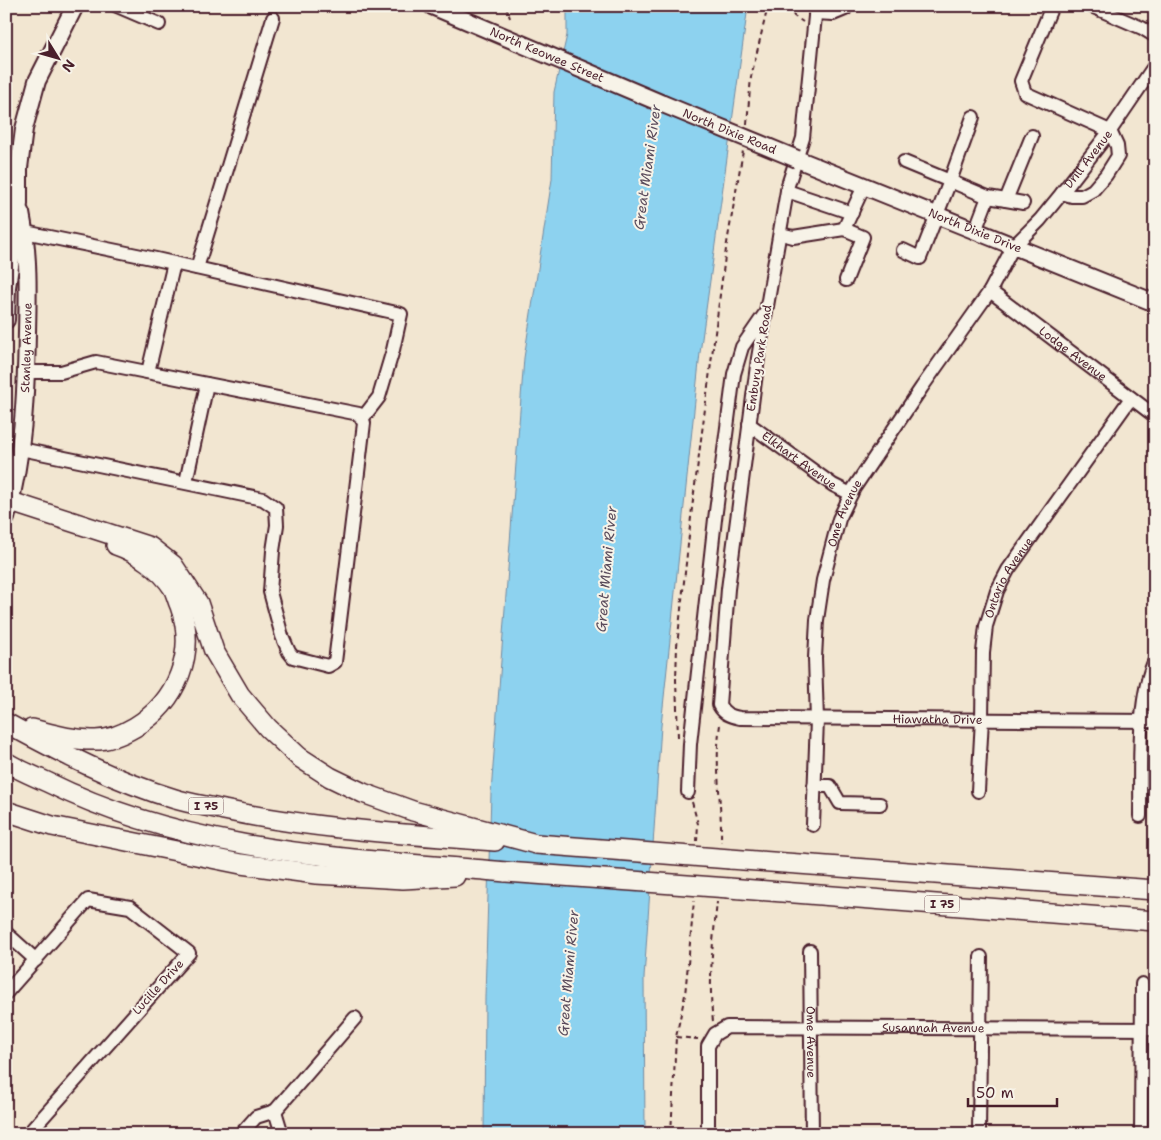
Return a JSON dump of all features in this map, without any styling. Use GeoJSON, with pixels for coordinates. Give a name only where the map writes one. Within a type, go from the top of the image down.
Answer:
{"type":"FeatureCollection","features":[{"type":"Feature","properties":{"kind":"highway"},"geometry":{"type":"LineString","coordinates":[[6,722],[64,738],[93,741],[122,734],[148,720],[164,704],[177,684],[186,654],[185,619],[173,588],[154,567],[123,548],[7,510]]}},
{"type":"Feature","properties":{"kind":"highway"},"geometry":{"type":"LineString","coordinates":[[7,510],[73,520],[150,546],[173,566],[198,603],[214,651],[240,695],[268,728],[299,756],[330,776],[363,793],[413,810],[536,844]]}},
{"type":"Feature","properties":{"kind":"highway","name":"I 75"},"geometry":{"type":"LineString","coordinates":[[6,722],[59,752],[116,778],[176,800],[252,816],[420,836],[1155,890]]}},
{"type":"Feature","properties":{"kind":"highway","name":"I 75"},"geometry":{"type":"LineString","coordinates":[[6,762],[67,792],[112,810],[207,838],[418,872],[506,872],[1155,921]]}},
{"type":"Feature","properties":{"kind":"highway"},"geometry":{"type":"LineString","coordinates":[[6,811],[52,826],[241,864],[316,874],[418,872]]}},
{"type":"Feature","properties":{"kind":"main road","name":"Stanley Avenue"},"geometry":{"type":"LineString","coordinates":[[6,320],[7,288],[19,204],[21,151],[31,99],[42,70],[75,6]]}},
{"type":"Feature","properties":{"kind":"main road","name":"North Keowee Street"},"geometry":{"type":"LineString","coordinates":[[432,6],[663,104]]}},
{"type":"Feature","properties":{"kind":"main road","name":"North Dixie Road"},"geometry":{"type":"LineString","coordinates":[[663,104],[797,159]]}},
{"type":"Feature","properties":{"kind":"main road","name":"North Dixie Drive"},"geometry":{"type":"LineString","coordinates":[[797,159],[1155,303]]}},
{"type":"Feature","properties":{"kind":"main road","name":"Stanley Avenue"},"geometry":{"type":"LineString","coordinates":[[7,510],[21,449],[27,372],[28,304],[25,232],[19,204]]}},
{"type":"Feature","properties":{"kind":"street"},"geometry":{"type":"LineString","coordinates":[[117,6],[159,24]]}},
{"type":"Feature","properties":{"kind":"street"},"geometry":{"type":"LineString","coordinates":[[815,15],[833,14],[845,9],[845,6]]}},
{"type":"Feature","properties":{"kind":"street"},"geometry":{"type":"LineString","coordinates":[[1052,6],[1021,81],[1025,93],[1110,131],[1117,146],[1118,156],[1106,175],[1093,190],[1082,196],[1062,193]]}},
{"type":"Feature","properties":{"kind":"street"},"geometry":{"type":"LineString","coordinates":[[1091,6],[1142,28],[1155,36]]}},
{"type":"Feature","properties":{"kind":"street","name":"Embury Park Road"},"geometry":{"type":"LineString","coordinates":[[722,711],[720,705],[728,589],[749,424],[758,358],[787,191],[803,138],[815,15]]}},
{"type":"Feature","properties":{"kind":"street"},"geometry":{"type":"LineString","coordinates":[[197,268],[273,18]]}},
{"type":"Feature","properties":{"kind":"street","name":"Drill Avenue"},"geometry":{"type":"LineString","coordinates":[[1013,247],[1040,220],[1062,193],[1110,131],[1155,65]]}},
{"type":"Feature","properties":{"kind":"street"},"geometry":{"type":"LineString","coordinates":[[903,250],[920,258],[950,181],[972,117]]}},
{"type":"Feature","properties":{"kind":"street"},"geometry":{"type":"LineString","coordinates":[[1006,200],[1032,136]]}},
{"type":"Feature","properties":{"kind":"street"},"geometry":{"type":"LineString","coordinates":[[904,162],[988,197],[1023,203]]}},
{"type":"Feature","properties":{"kind":"street"},"geometry":{"type":"LineString","coordinates":[[844,229],[864,186]]}},
{"type":"Feature","properties":{"kind":"street"},"geometry":{"type":"LineString","coordinates":[[787,191],[852,213]]}},
{"type":"Feature","properties":{"kind":"street"},"geometry":{"type":"LineString","coordinates":[[975,231],[988,197]]}},
{"type":"Feature","properties":{"kind":"street"},"geometry":{"type":"LineString","coordinates":[[781,234],[793,237],[844,229],[863,237],[846,280]]}},
{"type":"Feature","properties":{"kind":"street"},"geometry":{"type":"LineString","coordinates":[[25,232],[174,262],[401,314],[379,397],[362,419]]}},
{"type":"Feature","properties":{"kind":"street","name":"Ome Avenue"},"geometry":{"type":"LineString","coordinates":[[813,825],[817,720],[817,620],[830,551],[839,519],[851,494],[922,387],[990,292],[1013,247]]}},
{"type":"Feature","properties":{"kind":"street"},"geometry":{"type":"LineString","coordinates":[[148,372],[174,262]]}},
{"type":"Feature","properties":{"kind":"street","name":"Lodge Avenue"},"geometry":{"type":"LineString","coordinates":[[990,292],[1155,416]]}},
{"type":"Feature","properties":{"kind":"street"},"geometry":{"type":"LineString","coordinates":[[688,792],[690,744],[715,519],[734,374],[742,347],[766,311]]}},
{"type":"Feature","properties":{"kind":"street"},"geometry":{"type":"LineString","coordinates":[[21,449],[263,499],[276,508],[277,525],[270,592],[282,636],[289,652],[293,657],[328,666],[336,662],[364,423],[359,414],[96,362],[61,372],[27,372]]}},
{"type":"Feature","properties":{"kind":"street"},"geometry":{"type":"LineString","coordinates":[[186,482],[207,384]]}},
{"type":"Feature","properties":{"kind":"street","name":"Ontario Avenue"},"geometry":{"type":"LineString","coordinates":[[978,790],[983,652],[986,626],[996,591],[1008,570],[1131,398]]}},
{"type":"Feature","properties":{"kind":"street","name":"Elkhart Avenue"},"geometry":{"type":"LineString","coordinates":[[749,424],[833,485],[851,494]]}},
{"type":"Feature","properties":{"kind":"street"},"geometry":{"type":"LineString","coordinates":[[1140,816],[1148,720],[1146,686],[1155,660]]}},
{"type":"Feature","properties":{"kind":"street","name":"Hiawatha Drive"},"geometry":{"type":"LineString","coordinates":[[722,711],[740,718],[817,720],[1148,720]]}},
{"type":"Feature","properties":{"kind":"street"},"geometry":{"type":"LineString","coordinates":[[814,786],[830,786],[840,803],[880,804]]}},
{"type":"Feature","properties":{"kind":"street","name":"Lucille Drive"},"geometry":{"type":"LineString","coordinates":[[6,993],[88,900],[130,906],[189,952],[28,1134]]}},
{"type":"Feature","properties":{"kind":"street"},"geometry":{"type":"LineString","coordinates":[[6,933],[36,960]]}},
{"type":"Feature","properties":{"kind":"street","name":"Ome Avenue"},"geometry":{"type":"LineString","coordinates":[[810,951],[812,1134]]}},
{"type":"Feature","properties":{"kind":"street"},"geometry":{"type":"LineString","coordinates":[[979,1134],[981,957]]}},
{"type":"Feature","properties":{"kind":"street"},"geometry":{"type":"LineString","coordinates":[[1141,1134],[1149,1029],[1142,984]]}},
{"type":"Feature","properties":{"kind":"street"},"geometry":{"type":"LineString","coordinates":[[241,1134],[256,1117],[275,1111],[356,1018]]}},
{"type":"Feature","properties":{"kind":"street","name":"Susannah Avenue"},"geometry":{"type":"LineString","coordinates":[[712,1036],[728,1027],[1149,1029]]}},
{"type":"Feature","properties":{"kind":"street"},"geometry":{"type":"LineString","coordinates":[[708,1134],[708,1046],[712,1036]]}},
{"type":"Feature","properties":{"kind":"street"},"geometry":{"type":"LineString","coordinates":[[275,1111],[282,1134]]}},
{"type":"Feature","properties":{"kind":"path"},"geometry":{"type":"LineString","coordinates":[[506,6],[510,18]]}},
{"type":"Feature","properties":{"kind":"path"},"geometry":{"type":"LineString","coordinates":[[789,6],[797,20],[815,15]]}},
{"type":"Feature","properties":{"kind":"path"},"geometry":{"type":"LineString","coordinates":[[676,1037],[712,1036]]}},
{"type":"Feature","properties":{"kind":"water","name":"Great Miami River"},"geometry":{"type":"Polygon","coordinates":[[[567,6],[748,6],[700,353],[661,726],[644,978],[645,1134],[484,1134],[485,997],[491,793],[524,358],[552,179],[554,92],[567,35],[567,6]]]}}]}
